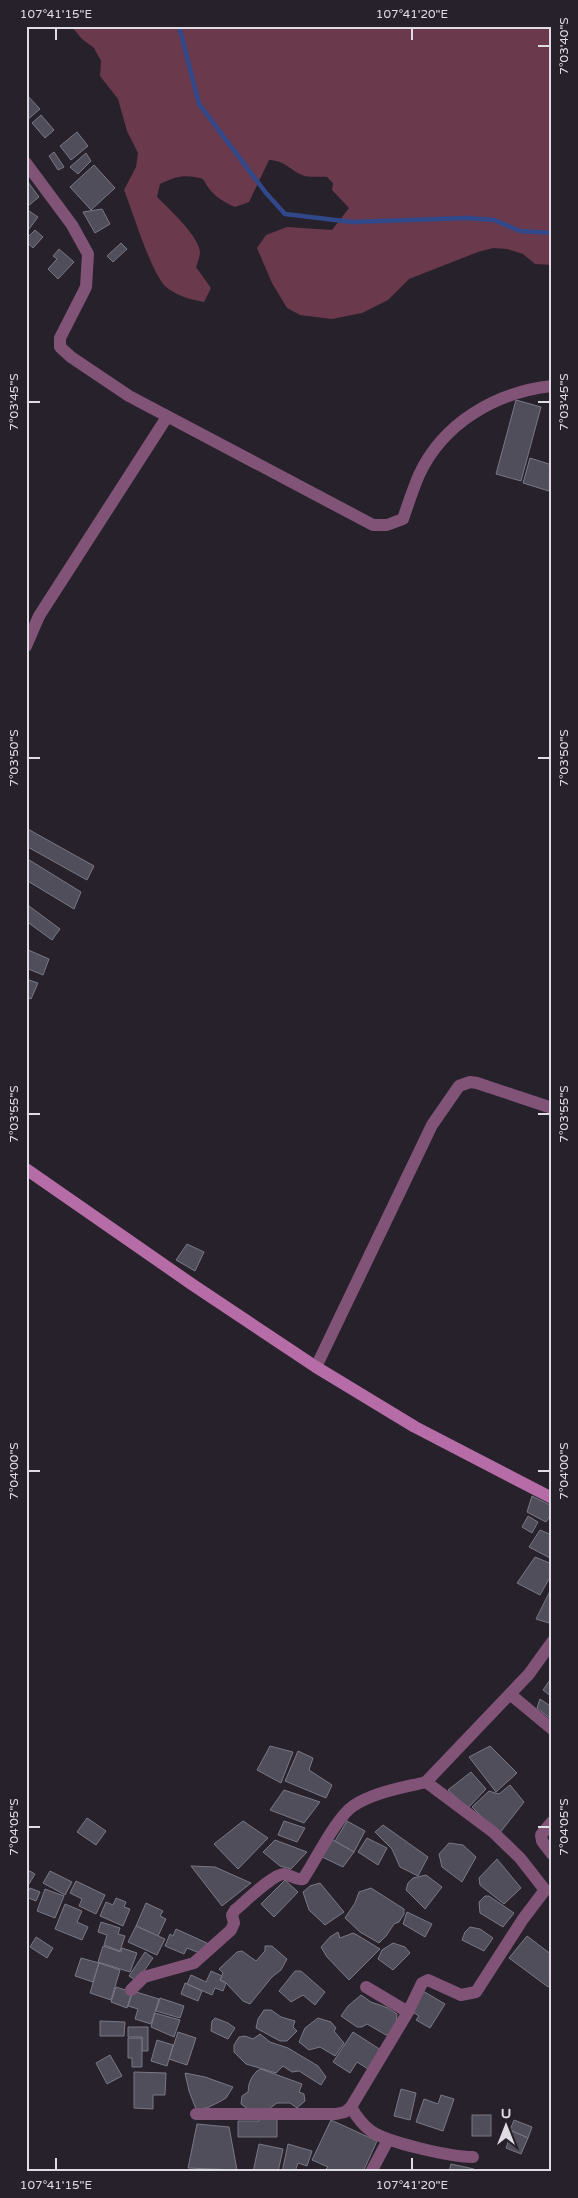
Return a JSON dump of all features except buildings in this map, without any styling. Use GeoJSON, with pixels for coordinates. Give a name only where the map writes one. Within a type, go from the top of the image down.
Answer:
{"type":"FeatureCollection","features":[{"type":"Feature","properties":{"kind":"street"},"geometry":{"type":"LineString","coordinates":[[26,163],[72,225],[88,254],[86,287],[60,338],[60,347],[71,357],[129,396],[373,525],[387,525],[403,518],[420,474],[439,442],[455,426],[480,408],[514,394],[552,386]]}},
{"type":"Feature","properties":{"kind":"street"},"geometry":{"type":"LineString","coordinates":[[26,646],[39,616],[167,417]]}},
{"type":"Feature","properties":{"kind":"street"},"geometry":{"type":"LineString","coordinates":[[316,1367],[432,1125],[459,1086],[464,1083],[477,1083],[552,1108]]}},
{"type":"Feature","properties":{"kind":"street"},"geometry":{"type":"LineString","coordinates":[[26,1169],[193,1285],[316,1367],[415,1427],[552,1498]]}},
{"type":"Feature","properties":{"kind":"street"},"geometry":{"type":"LineString","coordinates":[[131,1990],[149,1975],[182,1968],[194,1963],[231,1930],[234,1923],[232,1915],[235,1910],[276,1877],[286,1874],[297,1880],[304,1879],[333,1830],[352,1807],[374,1796],[426,1782],[529,1674],[552,1642]]}},
{"type":"Feature","properties":{"kind":"street"},"geometry":{"type":"LineString","coordinates":[[510,1694],[552,1728]]}},
{"type":"Feature","properties":{"kind":"street"},"geometry":{"type":"LineString","coordinates":[[196,2114],[336,2114],[345,2112],[351,2107],[425,1981],[461,1995],[470,1994],[479,1989],[523,1919],[548,1886],[493,1832],[426,1782]]}},
{"type":"Feature","properties":{"kind":"street"},"geometry":{"type":"LineString","coordinates":[[552,1822],[541,1835],[542,1841],[552,1854]]}},
{"type":"Feature","properties":{"kind":"street"},"geometry":{"type":"LineString","coordinates":[[366,1987],[408,2012]]}},
{"type":"Feature","properties":{"kind":"street"},"geometry":{"type":"LineString","coordinates":[[351,2107],[356,2116],[371,2131],[388,2140],[451,2156],[473,2157]]}},
{"type":"Feature","properties":{"kind":"street"},"geometry":{"type":"LineString","coordinates":[[371,2172],[388,2140]]}},
{"type":"Feature","properties":{"kind":"shaded area"},"geometry":{"type":"Polygon","coordinates":[[[71,26],[552,26],[552,265],[535,264],[523,254],[507,249],[493,248],[409,279],[388,300],[362,313],[332,319],[300,315],[287,308],[272,283],[257,248],[266,235],[287,227],[332,230],[349,208],[332,190],[333,183],[327,177],[305,176],[284,164],[269,160],[249,202],[235,207],[216,196],[203,179],[181,177],[160,184],[157,197],[189,230],[194,238],[200,252],[196,267],[211,288],[204,302],[178,294],[165,286],[159,278],[142,240],[124,190],[136,167],[138,153],[127,131],[118,99],[100,76],[101,61],[94,48],[82,39],[71,26]]]}},
{"type":"Feature","properties":{"kind":"waterway"},"geometry":{"type":"LineString","coordinates":[[179,26],[199,104],[266,193],[285,214],[352,222],[467,218],[494,220],[520,231],[552,233]]}}]}
